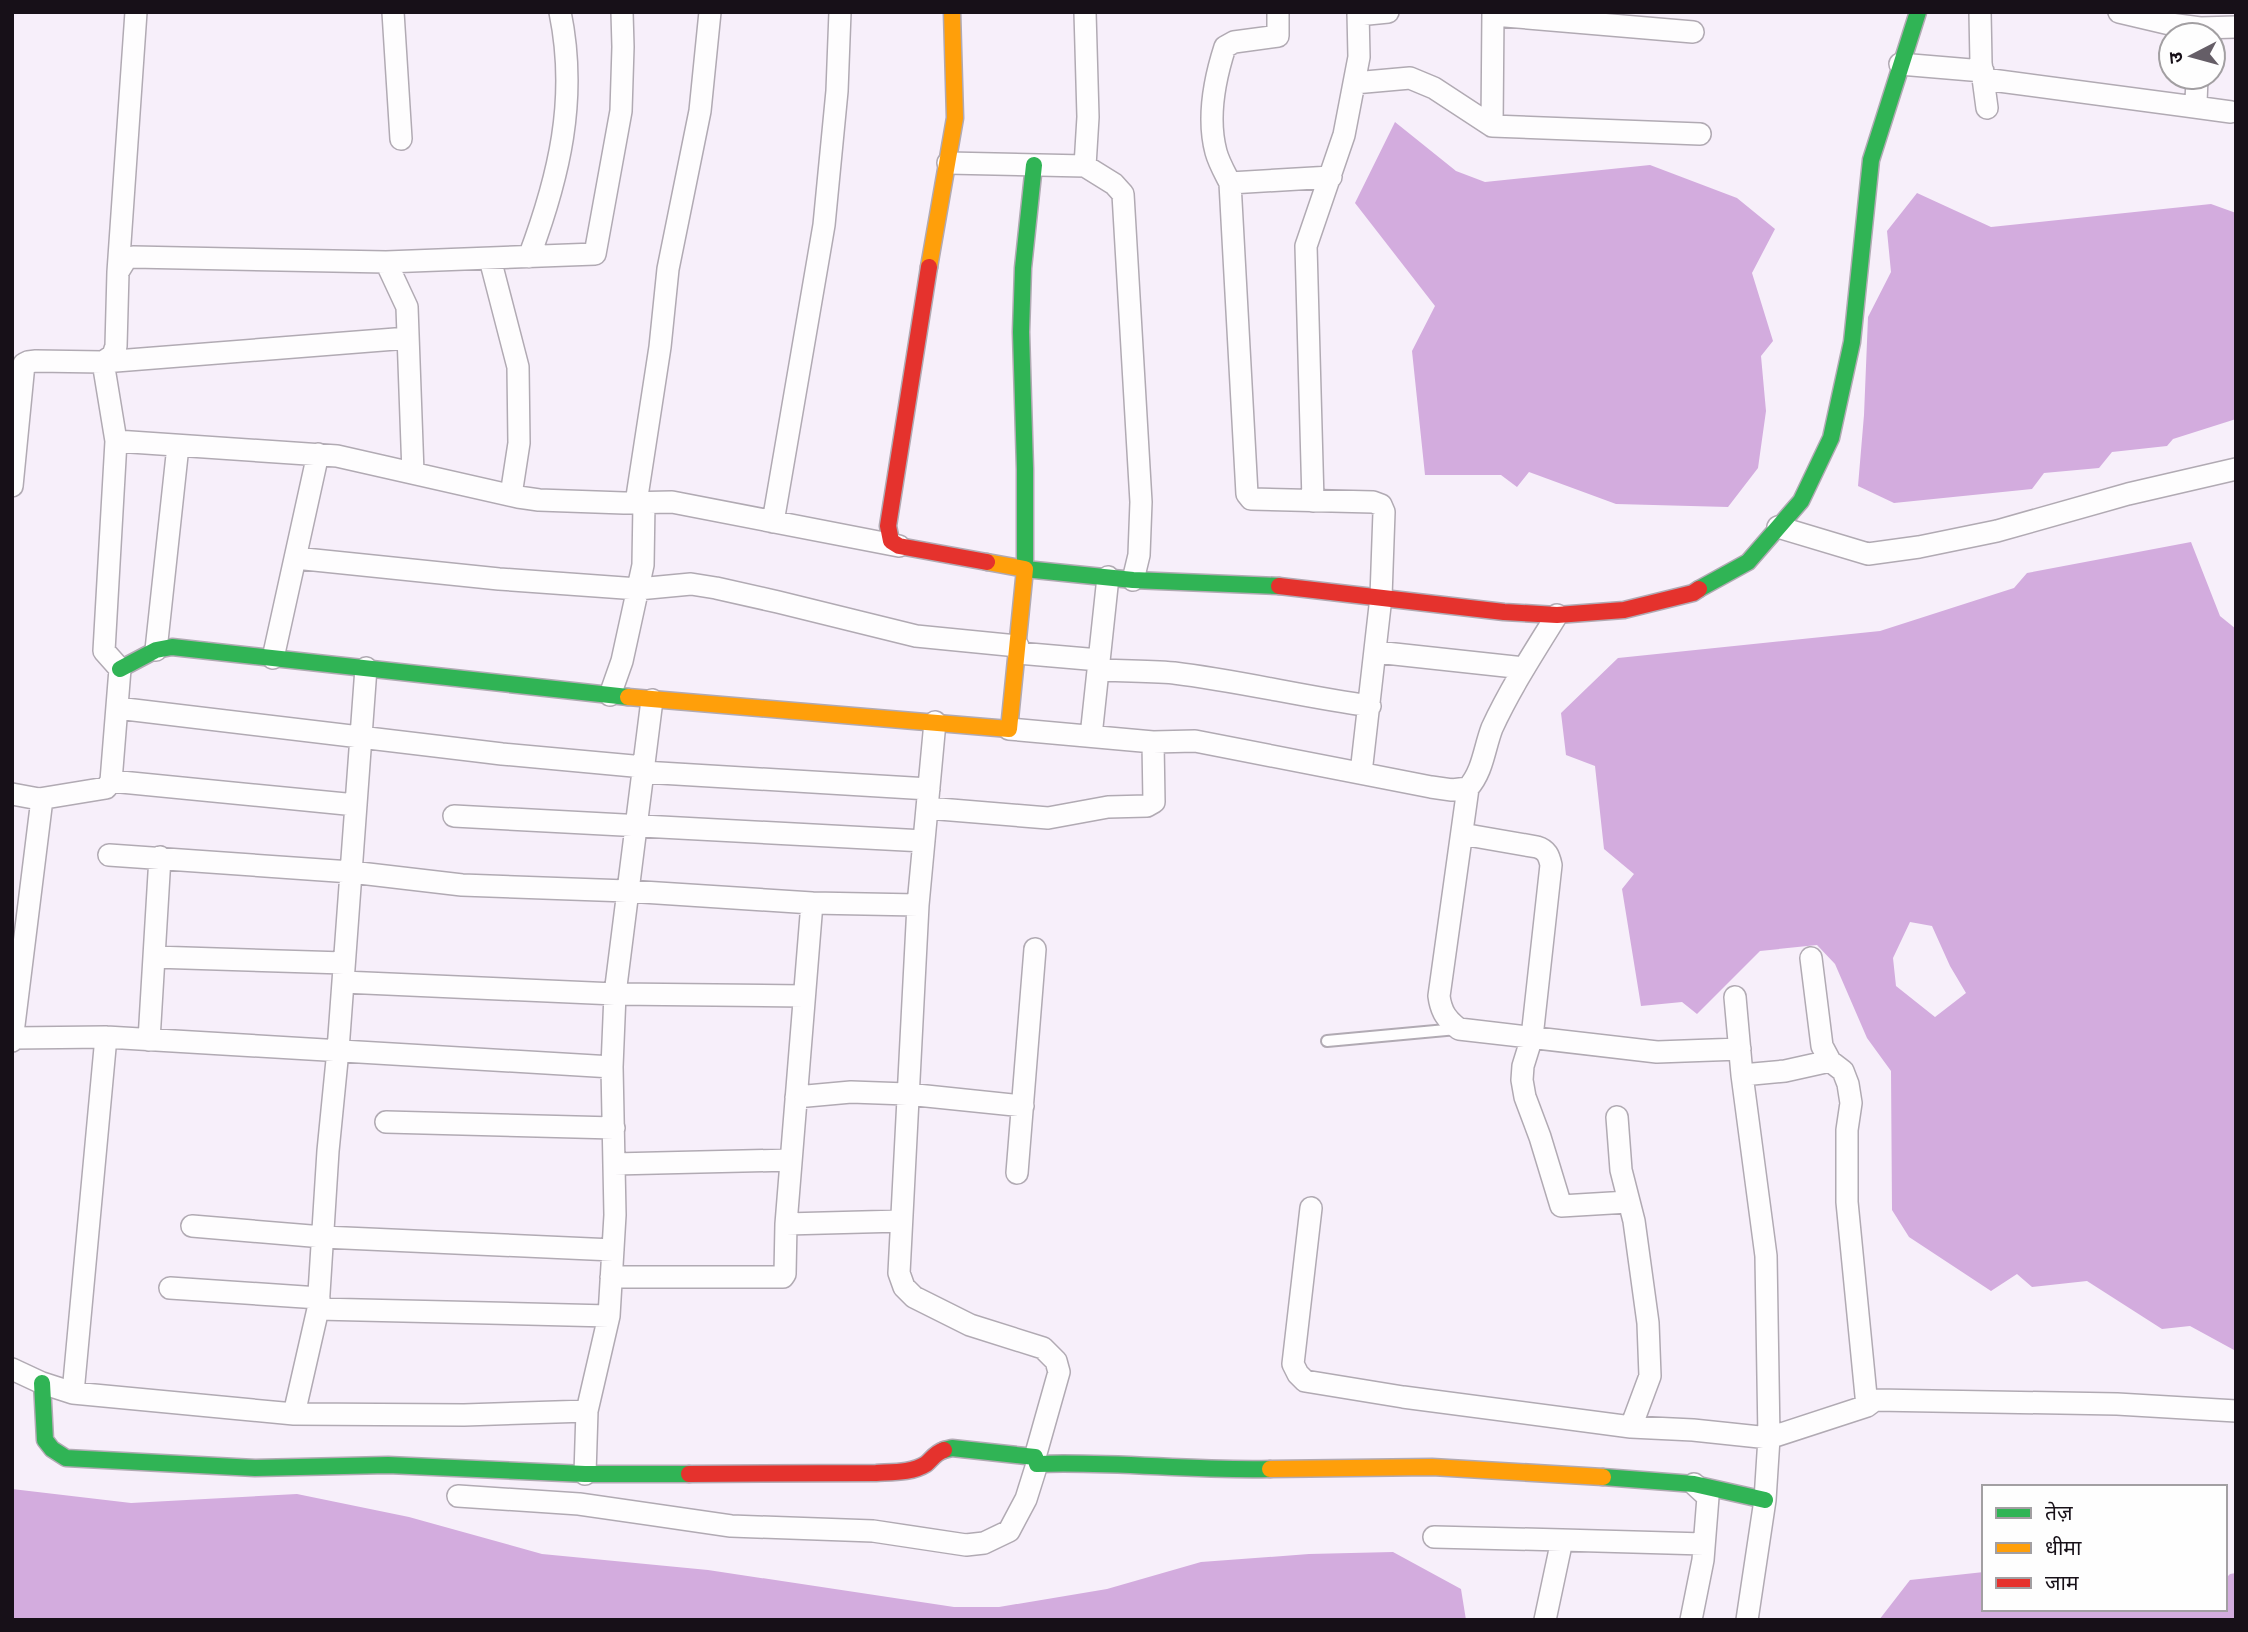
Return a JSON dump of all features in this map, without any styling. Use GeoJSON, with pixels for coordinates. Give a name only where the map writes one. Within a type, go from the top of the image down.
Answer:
{"type":"FeatureCollection","features":[{"type":"Feature","properties":{"kind":"street"},"geometry":{"type":"LineString","coordinates":[[103,362],[113,355],[117,346],[118,272],[136,12]]}},
{"type":"Feature","properties":{"kind":"street"},"geometry":{"type":"LineString","coordinates":[[393,12],[401,139]]}},
{"type":"Feature","properties":{"kind":"street"},"geometry":{"type":"LineString","coordinates":[[528,257],[549,203],[567,108],[568,70],[560,12]]}},
{"type":"Feature","properties":{"kind":"street"},"geometry":{"type":"LineString","coordinates":[[118,272],[126,258],[132,257],[386,262],[592,255],[597,251],[621,111],[622,12]]}},
{"type":"Feature","properties":{"kind":"street"},"geometry":{"type":"LineString","coordinates":[[610,695],[622,661],[643,565],[640,503],[668,269],[700,111],[710,12]]}},
{"type":"Feature","properties":{"kind":"street"},"geometry":{"type":"LineString","coordinates":[[774,522],[824,225],[838,92],[841,12]]}},
{"type":"Feature","properties":{"kind":"street"},"geometry":{"type":"LineString","coordinates":[[899,546],[891,541],[888,526],[955,118],[952,12]]}},
{"type":"Feature","properties":{"kind":"street"},"geometry":{"type":"LineString","coordinates":[[1085,12],[1088,117],[1085,166]]}},
{"type":"Feature","properties":{"kind":"street"},"geometry":{"type":"LineString","coordinates":[[1278,12],[1278,36],[1229,43],[1225,47],[1213,101],[1213,132],[1217,154],[1230,183],[1247,494],[1251,499],[1373,502],[1381,505],[1384,512],[1381,597],[1361,773]]}},
{"type":"Feature","properties":{"kind":"street"},"geometry":{"type":"LineString","coordinates":[[1313,501],[1307,238],[1344,135],[1359,57],[1358,14],[1388,12]]}},
{"type":"Feature","properties":{"kind":"street"},"geometry":{"type":"LineString","coordinates":[[116,441],[337,456],[539,500],[672,502],[1026,569],[1133,580],[1271,585],[1504,612],[1557,615],[1624,611],[1693,593],[1748,562],[1801,500],[1831,438],[1852,342],[1871,160],[1918,12]]}},
{"type":"Feature","properties":{"kind":"street"},"geometry":{"type":"LineString","coordinates":[[1980,12],[1987,108]]}},
{"type":"Feature","properties":{"kind":"street"},"geometry":{"type":"LineString","coordinates":[[2119,12],[2157,21]]}},
{"type":"Feature","properties":{"kind":"street"},"geometry":{"type":"LineString","coordinates":[[1492,127],[1493,13],[1586,17],[1693,32]]}},
{"type":"Feature","properties":{"kind":"street"},"geometry":{"type":"LineString","coordinates":[[1900,64],[2231,112]]}},
{"type":"Feature","properties":{"kind":"street"},"geometry":{"type":"LineString","coordinates":[[1354,83],[1410,78],[1434,88],[1492,127],[1700,134]]}},
{"type":"Feature","properties":{"kind":"street"},"geometry":{"type":"LineString","coordinates":[[2187,106],[2196,103],[2196,91]]}},
{"type":"Feature","properties":{"kind":"street"},"geometry":{"type":"LineString","coordinates":[[948,163],[1085,166],[1114,184],[1124,194],[1141,502],[1139,555],[1133,580]]}},
{"type":"Feature","properties":{"kind":"street"},"geometry":{"type":"LineString","coordinates":[[1009,729],[1026,569],[1021,319],[1023,268],[1034,165]]}},
{"type":"Feature","properties":{"kind":"street"},"geometry":{"type":"LineString","coordinates":[[1230,183],[1331,177]]}},
{"type":"Feature","properties":{"kind":"street"},"geometry":{"type":"LineString","coordinates":[[490,259],[518,366],[519,443],[511,495]]}},
{"type":"Feature","properties":{"kind":"street"},"geometry":{"type":"LineString","coordinates":[[386,262],[407,307],[413,473]]}},
{"type":"Feature","properties":{"kind":"street"},"geometry":{"type":"LineString","coordinates":[[12,486],[18,361],[103,362],[408,338]]}},
{"type":"Feature","properties":{"kind":"street"},"geometry":{"type":"LineString","coordinates":[[12,794],[39,799],[106,788],[111,781],[120,669],[104,651],[116,441],[103,362]]}},
{"type":"Feature","properties":{"kind":"street"},"geometry":{"type":"LineString","coordinates":[[156,650],[178,446]]}},
{"type":"Feature","properties":{"kind":"street"},"geometry":{"type":"LineString","coordinates":[[274,658],[318,454]]}},
{"type":"Feature","properties":{"kind":"street"},"geometry":{"type":"LineString","coordinates":[[1778,527],[1868,554],[1894,551],[1997,531],[2127,494],[2236,469]]}},
{"type":"Feature","properties":{"kind":"street"},"geometry":{"type":"LineString","coordinates":[[295,558],[499,579],[638,589],[691,584],[716,587],[916,636],[1018,650],[1099,665],[1218,680],[1370,706]]}},
{"type":"Feature","properties":{"kind":"street"},"geometry":{"type":"LineString","coordinates":[[1091,736],[1108,577]]}},
{"type":"Feature","properties":{"kind":"street"},"geometry":{"type":"LineString","coordinates":[[1557,615],[1524,668],[1492,729],[1477,778],[1468,788],[1439,996],[1440,1005],[1447,1019],[1459,1029],[1657,1052],[1740,1049]]}},
{"type":"Feature","properties":{"kind":"street"},"geometry":{"type":"LineString","coordinates":[[120,669],[156,650],[172,647],[652,700],[1153,742],[1195,741],[1452,790],[1468,788]]}},
{"type":"Feature","properties":{"kind":"street"},"geometry":{"type":"LineString","coordinates":[[1376,652],[1524,668]]}},
{"type":"Feature","properties":{"kind":"street"},"geometry":{"type":"LineString","coordinates":[[294,1414],[318,1304],[366,668]]}},
{"type":"Feature","properties":{"kind":"street"},"geometry":{"type":"LineString","coordinates":[[585,1474],[587,1411],[609,1316],[613,1250],[612,1067],[615,993],[652,700]]}},
{"type":"Feature","properties":{"kind":"street"},"geometry":{"type":"LineString","coordinates":[[117,708],[502,754],[928,799],[1048,818],[1108,807],[1147,806],[1154,802],[1153,742]]}},
{"type":"Feature","properties":{"kind":"street"},"geometry":{"type":"LineString","coordinates":[[458,1496],[579,1504],[731,1526],[873,1531],[966,1545],[984,1543],[1009,1531],[1026,1499],[1059,1372],[1056,1361],[1043,1348],[970,1325],[914,1297],[904,1287],[899,1273],[918,905],[935,722]]}},
{"type":"Feature","properties":{"kind":"street"},"geometry":{"type":"LineString","coordinates":[[111,781],[356,805]]}},
{"type":"Feature","properties":{"kind":"street"},"geometry":{"type":"LineString","coordinates":[[39,799],[41,807],[13,1036],[106,1037],[612,1067]]}},
{"type":"Feature","properties":{"kind":"street"},"geometry":{"type":"LineString","coordinates":[[454,816],[924,841]]}},
{"type":"Feature","properties":{"kind":"street"},"geometry":{"type":"LineString","coordinates":[[1462,834],[1537,847],[1545,850],[1549,857],[1551,865],[1532,1037],[1523,1066],[1525,1097],[1540,1137],[1558,1202],[1564,1207],[1628,1202]]}},
{"type":"Feature","properties":{"kind":"street"},"geometry":{"type":"LineString","coordinates":[[109,855],[351,872],[462,885],[627,891],[812,903],[918,905]]}},
{"type":"Feature","properties":{"kind":"street"},"geometry":{"type":"LineString","coordinates":[[149,1040],[160,857]]}},
{"type":"Feature","properties":{"kind":"street"},"geometry":{"type":"LineString","coordinates":[[611,1277],[783,1277],[785,1274],[786,1224],[812,903]]}},
{"type":"Feature","properties":{"kind":"street"},"geometry":{"type":"LineString","coordinates":[[1017,1172],[1035,949]]}},
{"type":"Feature","properties":{"kind":"street"},"geometry":{"type":"LineString","coordinates":[[154,957],[615,993],[804,996]]}},
{"type":"Feature","properties":{"kind":"street"},"geometry":{"type":"LineString","coordinates":[[1811,958],[1822,1046],[1830,1061],[1843,1071],[1851,1103],[1847,1130],[1847,1202],[1867,1406]]}},
{"type":"Feature","properties":{"kind":"street"},"geometry":{"type":"LineString","coordinates":[[1735,997],[1742,1075],[1766,1256],[1769,1438],[1765,1500],[1747,1620]]}},
{"type":"Feature","properties":{"kind":"street"},"geometry":{"type":"LineString","coordinates":[[73,1393],[106,1037]]}},
{"type":"Feature","properties":{"kind":"street"},"geometry":{"type":"LineString","coordinates":[[1742,1075],[1784,1071],[1830,1061]]}},
{"type":"Feature","properties":{"kind":"street"},"geometry":{"type":"LineString","coordinates":[[796,1097],[851,1093],[907,1094],[1023,1106]]}},
{"type":"Feature","properties":{"kind":"street"},"geometry":{"type":"LineString","coordinates":[[1617,1117],[1621,1170],[1634,1221],[1648,1323],[1650,1376],[1630,1427]]}},
{"type":"Feature","properties":{"kind":"street"},"geometry":{"type":"LineString","coordinates":[[386,1122],[614,1128]]}},
{"type":"Feature","properties":{"kind":"street"},"geometry":{"type":"LineString","coordinates":[[614,1164],[791,1160]]}},
{"type":"Feature","properties":{"kind":"street"},"geometry":{"type":"LineString","coordinates":[[1311,1208],[1293,1364],[1305,1381],[1403,1397],[1630,1427],[1769,1438],[1867,1406],[1875,1400],[2117,1404],[2236,1411]]}},
{"type":"Feature","properties":{"kind":"street"},"geometry":{"type":"LineString","coordinates":[[786,1224],[901,1221]]}},
{"type":"Feature","properties":{"kind":"street"},"geometry":{"type":"LineString","coordinates":[[192,1226],[323,1237],[613,1250]]}},
{"type":"Feature","properties":{"kind":"street"},"geometry":{"type":"LineString","coordinates":[[170,1288],[318,1304],[609,1316]]}},
{"type":"Feature","properties":{"kind":"street"},"geometry":{"type":"LineString","coordinates":[[12,1369],[73,1393],[294,1414],[464,1415],[587,1411]]}},
{"type":"Feature","properties":{"kind":"street"},"geometry":{"type":"LineString","coordinates":[[42,1383],[44,1437],[54,1452],[66,1458],[255,1468],[388,1465],[585,1474],[907,1471],[924,1465],[938,1452],[952,1448],[1066,1463],[1227,1470],[1432,1467],[1648,1479],[1694,1484],[1765,1500]]}},
{"type":"Feature","properties":{"kind":"street"},"geometry":{"type":"LineString","coordinates":[[1691,1620],[1704,1544],[1707,1497],[1694,1484]]}},
{"type":"Feature","properties":{"kind":"street"},"geometry":{"type":"LineString","coordinates":[[1434,1537],[1704,1544]]}},
{"type":"Feature","properties":{"kind":"street"},"geometry":{"type":"LineString","coordinates":[[1545,1620],[1562,1540]]}},
{"type":"Feature","properties":{"kind":"lane"},"geometry":{"type":"LineString","coordinates":[[1326,1041],[1459,1029]]}},
{"type":"Feature","properties":{"kind":"shaded area"},"geometry":{"type":"Polygon","coordinates":[[[1395,122],[1456,171],[1485,182],[1650,165],[1737,198],[1775,229],[1752,273],[1773,341],[1761,356],[1766,411],[1758,468],[1728,507],[1616,504],[1529,472],[1517,487],[1501,475],[1425,475],[1412,351],[1435,306],[1355,203],[1395,122]]]}},
{"type":"Feature","properties":{"kind":"shaded area"},"geometry":{"type":"Polygon","coordinates":[[[1917,193],[1991,227],[2211,204],[2236,213],[2236,419],[2173,439],[2167,446],[2112,452],[2099,468],[2044,473],[2032,489],[1894,503],[1858,486],[1868,317],[1891,272],[1887,231],[1917,193]]]}},
{"type":"Feature","properties":{"kind":"shaded area"},"geometry":{"type":"Polygon","coordinates":[[[2191,542],[2220,616],[2236,629],[2236,1350],[2190,1326],[2162,1329],[2087,1281],[2032,1287],[2017,1274],[1991,1291],[1909,1237],[1892,1210],[1891,1071],[1867,1038],[1835,964],[1817,945],[1760,951],[1697,1014],[1682,1002],[1641,1006],[1622,889],[1634,874],[1604,849],[1595,766],[1566,755],[1561,713],[1618,658],[1880,631],[2014,588],[2027,573],[2191,542]],[[1910,922],[1893,958],[1896,986],[1935,1017],[1966,993],[1932,926],[1910,922]]]}},
{"type":"Feature","properties":{"kind":"shaded area"},"geometry":{"type":"Polygon","coordinates":[[[12,1489],[131,1503],[297,1494],[409,1517],[542,1554],[708,1570],[954,1607],[999,1607],[1107,1589],[1201,1562],[1309,1554],[1393,1552],[1461,1589],[1466,1620],[12,1620],[12,1489]]]}},
{"type":"Feature","properties":{"kind":"shaded area"},"geometry":{"type":"Polygon","coordinates":[[[1982,1572],[1982,1611],[2227,1611],[2227,1577],[2236,1573],[2236,1620],[1879,1620],[1910,1580],[1982,1572]]]}},
{"type":"Feature","properties":{"kind":"traffic: fast"},"geometry":{"type":"LineString","coordinates":[[1699,589],[1748,562],[1801,501],[1831,438],[1852,342],[1871,160],[1918,12]]}},
{"type":"Feature","properties":{"kind":"traffic: fast"},"geometry":{"type":"LineString","coordinates":[[1034,165],[1023,268],[1021,332],[1025,569],[1133,580],[1279,586]]}},
{"type":"Feature","properties":{"kind":"traffic: fast"},"geometry":{"type":"LineString","coordinates":[[120,669],[156,650],[172,647],[628,697]]}},
{"type":"Feature","properties":{"kind":"traffic: fast"},"geometry":{"type":"LineString","coordinates":[[42,1383],[45,1440],[52,1449],[66,1458],[255,1468],[388,1465],[585,1474],[689,1474]]}},
{"type":"Feature","properties":{"kind":"traffic: fast"},"geometry":{"type":"LineString","coordinates":[[944,1450],[952,1448],[1035,1457],[1037,1464],[1270,1469]]}},
{"type":"Feature","properties":{"kind":"traffic: fast"},"geometry":{"type":"LineString","coordinates":[[1603,1477],[1694,1484],[1765,1500]]}},
{"type":"Feature","properties":{"kind":"traffic: slow"},"geometry":{"type":"LineString","coordinates":[[929,267],[955,118],[952,12]]}},
{"type":"Feature","properties":{"kind":"traffic: slow"},"geometry":{"type":"LineString","coordinates":[[628,697],[1009,729],[1025,569],[987,562]]}},
{"type":"Feature","properties":{"kind":"traffic: slow"},"geometry":{"type":"LineString","coordinates":[[1270,1469],[1432,1467],[1603,1477]]}},
{"type":"Feature","properties":{"kind":"traffic: jam"},"geometry":{"type":"LineString","coordinates":[[929,267],[888,526],[891,541],[899,546],[987,562]]}},
{"type":"Feature","properties":{"kind":"traffic: jam"},"geometry":{"type":"LineString","coordinates":[[1279,586],[1504,612],[1557,615],[1624,610],[1693,593],[1699,589]]}},
{"type":"Feature","properties":{"kind":"traffic: jam"},"geometry":{"type":"LineString","coordinates":[[689,1474],[902,1471],[920,1467],[944,1450]]}}]}
